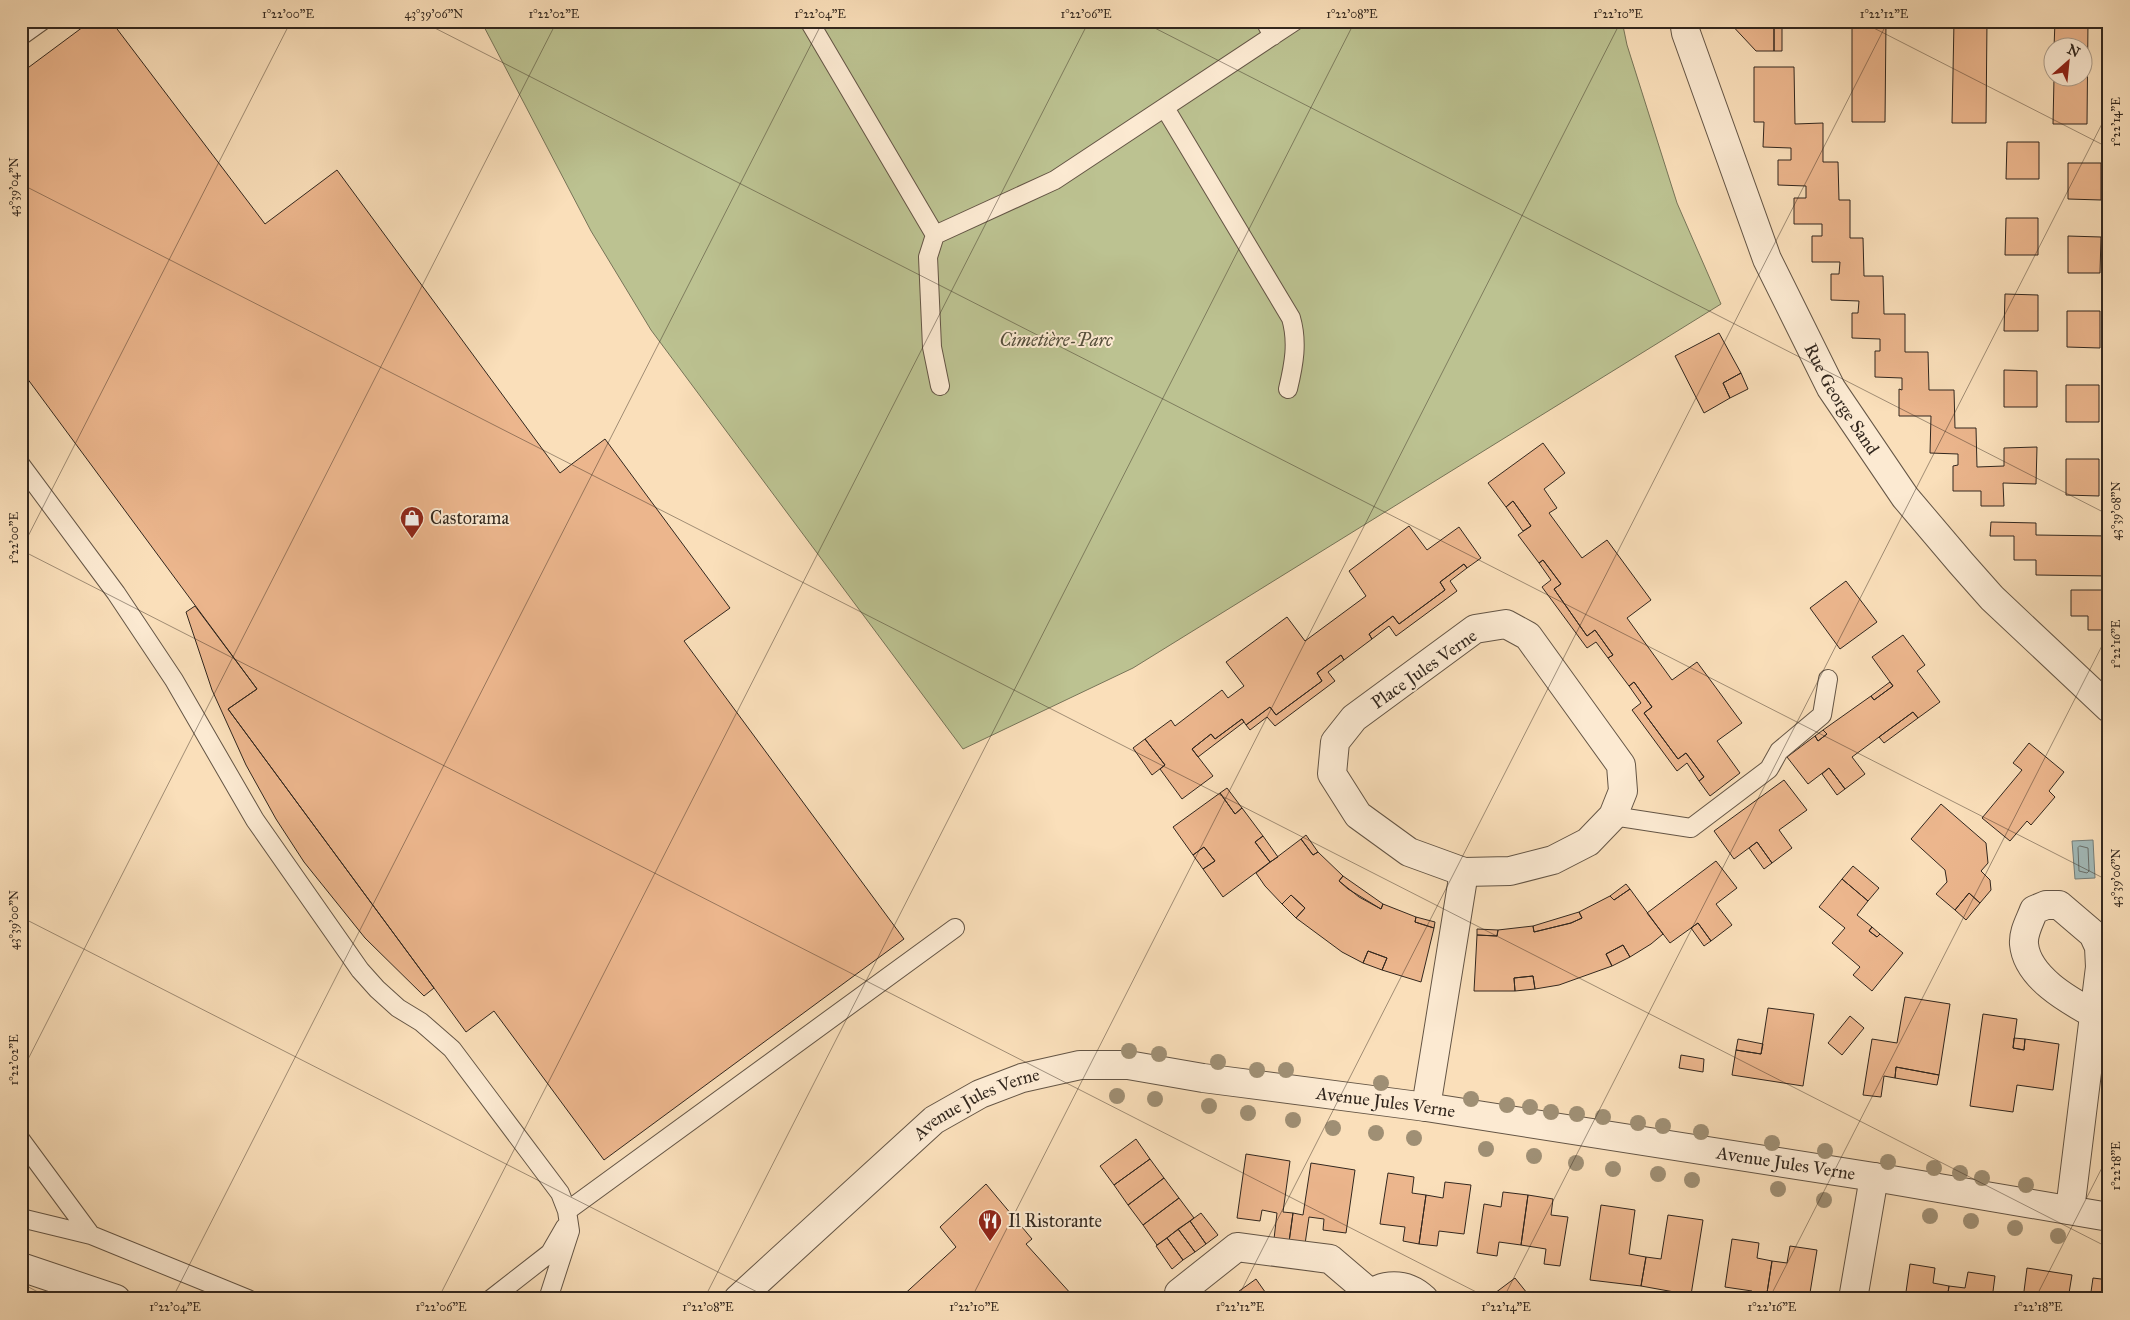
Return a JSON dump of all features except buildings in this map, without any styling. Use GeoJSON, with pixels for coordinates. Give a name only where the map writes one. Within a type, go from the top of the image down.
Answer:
{"type":"FeatureCollection","features":[{"type":"Feature","properties":{"kind":"street","name":"Rue George Sand"},"geometry":{"type":"LineString","coordinates":[[1684,21],[1767,259],[1831,388],[1905,497],[1961,564],[1992,598],[2109,708]]}},
{"type":"Feature","properties":{"kind":"street","name":"Place Jules Verne"},"geometry":{"type":"LineString","coordinates":[[1506,624],[1528,636],[1621,765],[1623,791],[1613,816],[1588,842],[1553,860],[1510,871],[1464,872],[1409,852],[1358,815],[1332,774],[1335,742],[1354,718],[1474,629],[1506,624]]}},
{"type":"Feature","properties":{"kind":"street"},"geometry":{"type":"LineString","coordinates":[[1426,1107],[1464,872]]}},
{"type":"Feature","properties":{"kind":"street"},"geometry":{"type":"LineString","coordinates":[[2070,1210],[2094,1014]]}},
{"type":"Feature","properties":{"kind":"street","name":"Avenue Jules Verne"},"geometry":{"type":"LineString","coordinates":[[738,1299],[934,1120],[980,1094],[1022,1078],[1080,1065],[1128,1066],[1203,1078],[1426,1107],[1874,1177],[2109,1217]]}},
{"type":"Feature","properties":{"kind":"street"},"geometry":{"type":"LineString","coordinates":[[1854,1299],[1874,1177]]}},
{"type":"Feature","properties":{"kind":"street"},"geometry":{"type":"LineString","coordinates":[[1179,1293],[1237,1247],[1330,1260],[1367,1296],[1383,1287],[1397,1286],[1411,1289],[1424,1299]]}},
{"type":"Feature","properties":{"kind":"street"},"geometry":{"type":"LineString","coordinates":[[21,1267],[103,1296]]}},
{"type":"Feature","properties":{"kind":"lane"},"geometry":{"type":"LineString","coordinates":[[21,36],[42,21]]}},
{"type":"Feature","properties":{"kind":"lane"},"geometry":{"type":"LineString","coordinates":[[809,21],[935,235]]}},
{"type":"Feature","properties":{"kind":"lane"},"geometry":{"type":"LineString","coordinates":[[940,386],[932,347],[928,257],[935,235],[1055,180],[1165,108],[1269,28],[1295,21]]}},
{"type":"Feature","properties":{"kind":"lane"},"geometry":{"type":"LineString","coordinates":[[1165,108],[1291,318],[1295,332],[1295,349],[1288,389]]}},
{"type":"Feature","properties":{"kind":"lane"},"geometry":{"type":"LineString","coordinates":[[21,465],[116,593],[174,680],[255,820],[360,970],[376,989],[398,1008],[421,1022],[452,1049],[560,1193],[568,1216],[570,1231],[548,1299]]}},
{"type":"Feature","properties":{"kind":"lane"},"geometry":{"type":"LineString","coordinates":[[1613,816],[1691,828],[1769,769],[1780,751],[1822,716],[1828,679]]}},
{"type":"Feature","properties":{"kind":"lane"},"geometry":{"type":"LineString","coordinates":[[490,1299],[550,1253],[568,1216],[955,928]]}},
{"type":"Feature","properties":{"kind":"lane"},"geometry":{"type":"LineString","coordinates":[[21,1140],[91,1235]]}},
{"type":"Feature","properties":{"kind":"lane"},"geometry":{"type":"LineString","coordinates":[[21,1218],[91,1235],[248,1299]]}},
{"type":"Feature","properties":{"kind":"green space","name":"Cimetière-Parc"},"geometry":{"type":"Polygon","coordinates":[[[481,21],[1622,21],[1627,45],[1677,203],[1721,304],[1133,668],[963,749],[651,330],[591,231],[481,21]]]}},
{"type":"Feature","properties":{"kind":"water"},"geometry":{"type":"Polygon","coordinates":[[[2093,840],[2095,878],[2075,879],[2072,841],[2093,840]]]}},
{"type":"Feature","properties":{"kind":"place","name":"Castorama"},"geometry":{"type":"Point","coordinates":[412,539]}},
{"type":"Feature","properties":{"kind":"place","name":"Il Ristorante"},"geometry":{"type":"Point","coordinates":[990,1242]}}]}
